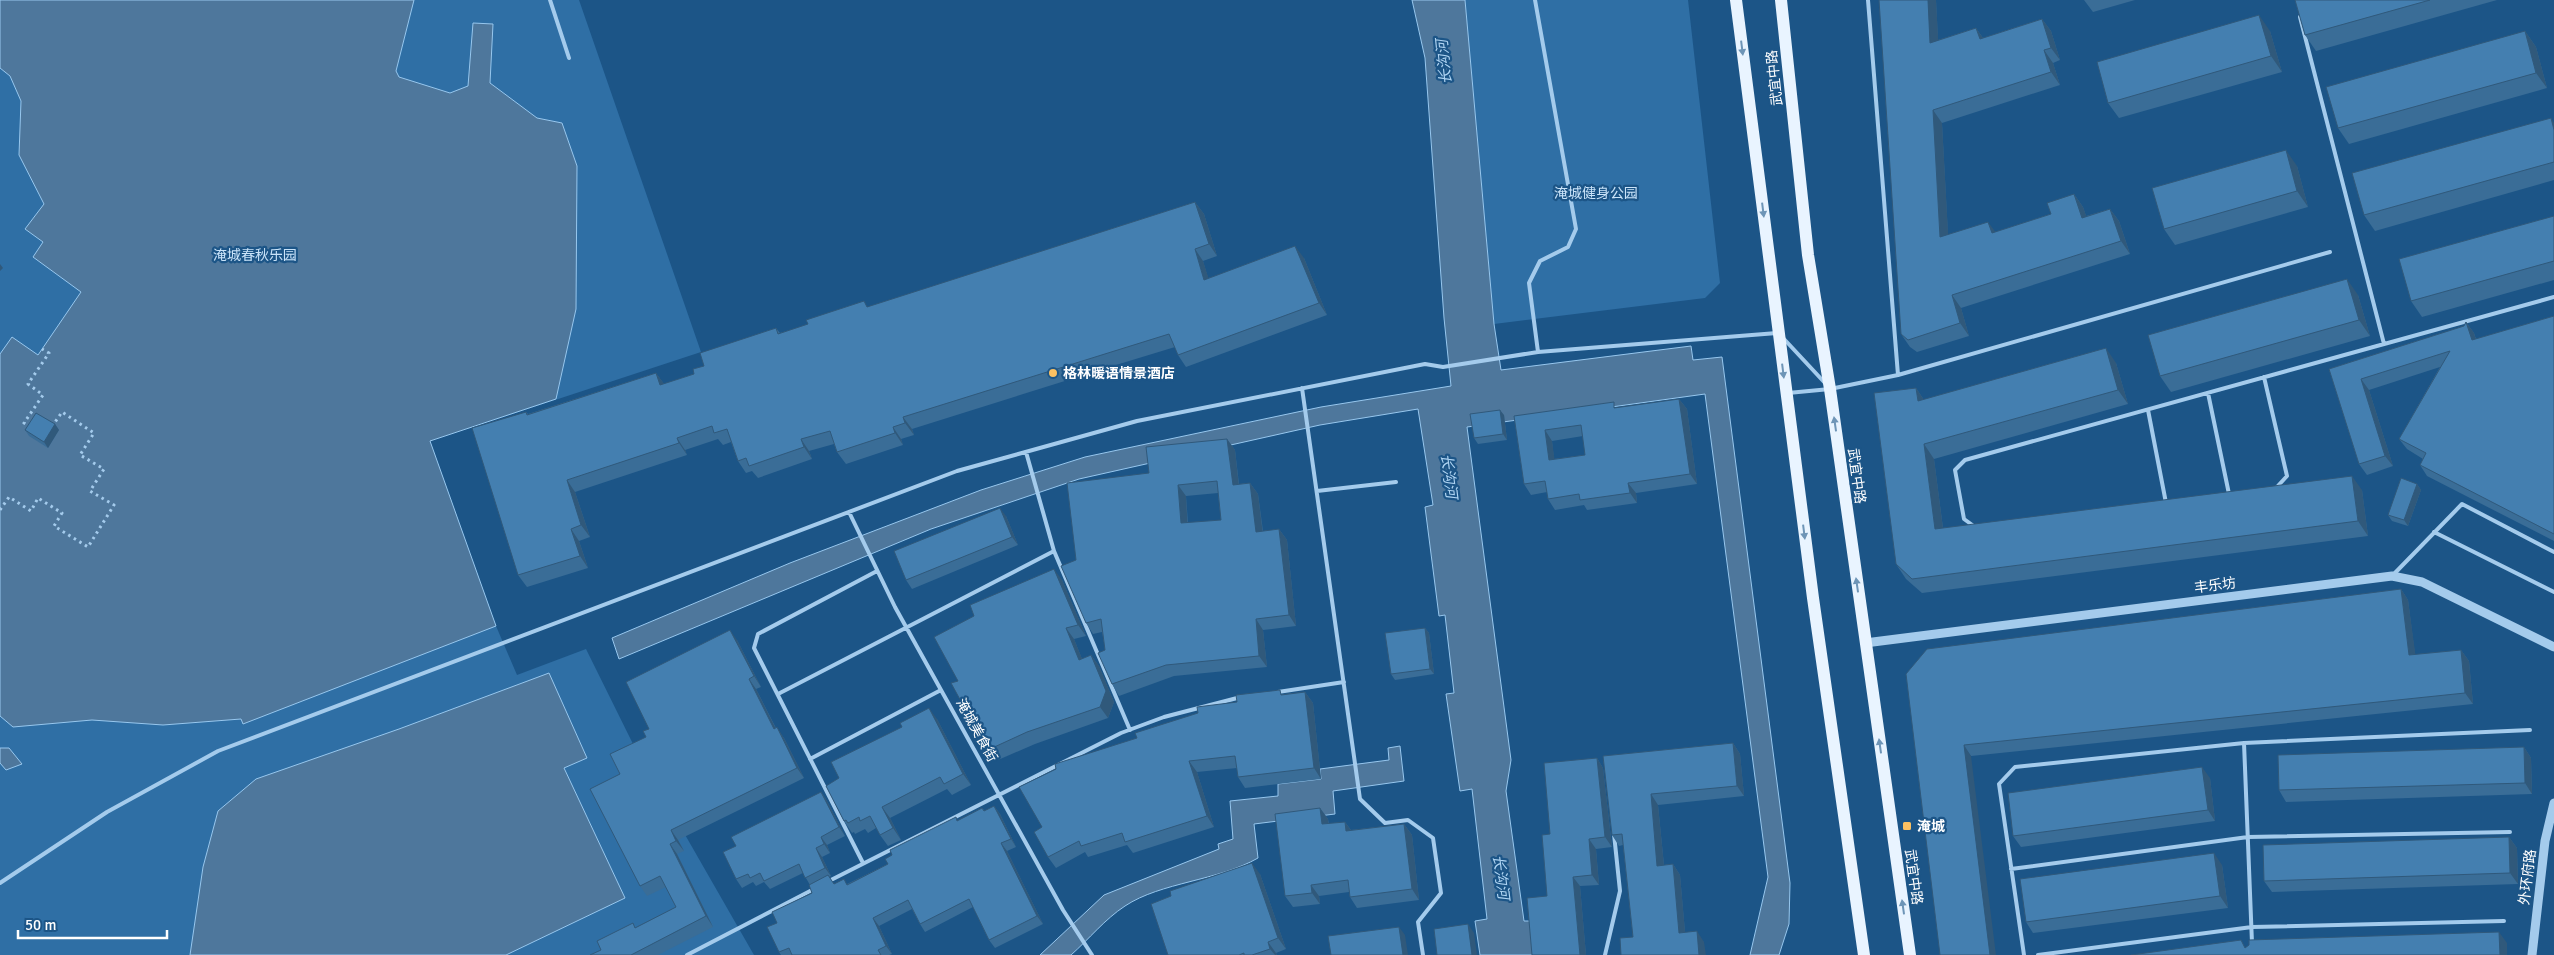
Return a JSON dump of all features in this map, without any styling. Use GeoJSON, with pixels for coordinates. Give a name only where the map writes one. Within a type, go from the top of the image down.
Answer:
{"type":"FeatureCollection","features":[{"type":"Feature","properties":{"kind":"main road","name":"武宜中路"},"geometry":{"type":"LineString","coordinates":[[1736,0],[1786,393],[1864,955]]}},
{"type":"Feature","properties":{"kind":"main road","name":"武宜中路"},"geometry":{"type":"LineString","coordinates":[[1781,0],[1808,255],[1830,389],[1910,955]]}},
{"type":"Feature","properties":{"kind":"street","name":"丰乐坊"},"geometry":{"type":"LineString","coordinates":[[1865,643],[2392,576],[2422,582],[2554,647]]}},
{"type":"Feature","properties":{"kind":"street","name":"外环府路"},"geometry":{"type":"LineString","coordinates":[[2532,955],[2545,841],[2554,803]]}},
{"type":"Feature","properties":{"kind":"lane"},"geometry":{"type":"LineString","coordinates":[[550,0],[569,58]]}},
{"type":"Feature","properties":{"kind":"lane"},"geometry":{"type":"LineString","coordinates":[[1535,0],[1576,229],[1568,248],[1540,261],[1529,283],[1538,352]]}},
{"type":"Feature","properties":{"kind":"lane"},"geometry":{"type":"LineString","coordinates":[[1868,0],[1898,375]]}},
{"type":"Feature","properties":{"kind":"lane"},"geometry":{"type":"LineString","coordinates":[[2298,10],[2384,344]]}},
{"type":"Feature","properties":{"kind":"lane"},"geometry":{"type":"LineString","coordinates":[[1786,393],[1830,389],[1898,375],[2330,252]]}},
{"type":"Feature","properties":{"kind":"lane"},"geometry":{"type":"LineString","coordinates":[[1985,527],[1976,528],[1964,519],[1955,470],[1965,460],[2554,297]]}},
{"type":"Feature","properties":{"kind":"lane"},"geometry":{"type":"LineString","coordinates":[[0,883],[107,812],[218,751],[957,471],[1137,421],[1425,364],[1442,367],[1538,352],[1778,333],[1830,389]]}},
{"type":"Feature","properties":{"kind":"lane"},"geometry":{"type":"LineString","coordinates":[[2264,377],[2287,476],[2277,488],[2268,489]]}},
{"type":"Feature","properties":{"kind":"lane"},"geometry":{"type":"LineString","coordinates":[[1302,388],[1360,799],[1385,823],[1408,820],[1433,838],[1441,893],[1418,922],[1423,955]]}},
{"type":"Feature","properties":{"kind":"lane"},"geometry":{"type":"LineString","coordinates":[[2208,393],[2229,494]]}},
{"type":"Feature","properties":{"kind":"lane"},"geometry":{"type":"LineString","coordinates":[[2148,410],[2166,503]]}},
{"type":"Feature","properties":{"kind":"lane"},"geometry":{"type":"LineString","coordinates":[[1026,452],[1054,551],[1130,730]]}},
{"type":"Feature","properties":{"kind":"lane"},"geometry":{"type":"LineString","coordinates":[[1317,491],[1396,482]]}},
{"type":"Feature","properties":{"kind":"lane"},"geometry":{"type":"LineString","coordinates":[[2220,496],[2239,493]]}},
{"type":"Feature","properties":{"kind":"lane"},"geometry":{"type":"LineString","coordinates":[[2156,504],[2175,502]]}},
{"type":"Feature","properties":{"kind":"lane"},"geometry":{"type":"LineString","coordinates":[[2392,576],[2462,504],[2554,552]]}},
{"type":"Feature","properties":{"kind":"lane","name":"淹城美食街"},"geometry":{"type":"LineString","coordinates":[[849,512],[906,627],[1063,910],[1092,955]]}},
{"type":"Feature","properties":{"kind":"lane"},"geometry":{"type":"LineString","coordinates":[[2434,532],[2554,592]]}},
{"type":"Feature","properties":{"kind":"lane"},"geometry":{"type":"LineString","coordinates":[[778,694],[1054,551]]}},
{"type":"Feature","properties":{"kind":"lane"},"geometry":{"type":"LineString","coordinates":[[863,863],[754,648],[758,634],[877,571]]}},
{"type":"Feature","properties":{"kind":"lane"},"geometry":{"type":"LineString","coordinates":[[1275,692],[1344,682]]}},
{"type":"Feature","properties":{"kind":"lane"},"geometry":{"type":"LineString","coordinates":[[810,759],[941,690]]}},
{"type":"Feature","properties":{"kind":"lane"},"geometry":{"type":"LineString","coordinates":[[687,955],[999,793],[1130,730],[1164,717],[1226,699],[1246,696]]}},
{"type":"Feature","properties":{"kind":"lane"},"geometry":{"type":"LineString","coordinates":[[2024,955],[1999,784],[2016,767],[2244,743],[2530,730]]}},
{"type":"Feature","properties":{"kind":"lane"},"geometry":{"type":"LineString","coordinates":[[2244,743],[2253,946]]}},
{"type":"Feature","properties":{"kind":"lane"},"geometry":{"type":"LineString","coordinates":[[1604,955],[1620,891],[1613,824]]}},
{"type":"Feature","properties":{"kind":"lane"},"geometry":{"type":"LineString","coordinates":[[2011,868],[2248,837],[2510,832]]}},
{"type":"Feature","properties":{"kind":"lane"},"geometry":{"type":"LineString","coordinates":[[2038,955],[2252,927],[2504,921]]}},
{"type":"Feature","properties":{"kind":"path"},"geometry":{"type":"LineString","coordinates":[[34,430],[24,424],[43,395],[28,384],[48,353],[42,349]]}},
{"type":"Feature","properties":{"kind":"path"},"geometry":{"type":"LineString","coordinates":[[0,510],[9,497],[30,511],[38,498],[62,512],[54,526],[88,547],[114,505],[90,491],[104,469],[80,455],[94,433],[62,412],[49,431]]}},
{"type":"Feature","properties":{"kind":"green space","name":"淹城春秋乐园"},"geometry":{"type":"Polygon","coordinates":[[[0,0],[579,0],[701,352],[430,441],[496,626],[517,675],[586,649],[633,744],[754,955],[0,955],[0,0]]]}},
{"type":"Feature","properties":{"kind":"green space","name":"淹城健身公园"},"geometry":{"type":"Polygon","coordinates":[[[1465,0],[1688,0],[1720,283],[1705,298],[1494,324],[1465,0]]]}},
{"type":"Feature","properties":{"kind":"water"},"geometry":{"type":"Polygon","coordinates":[[[0,0],[414,0],[396,71],[399,77],[450,93],[468,86],[473,23],[493,24],[490,83],[537,118],[562,123],[577,166],[576,309],[556,399],[430,441],[496,626],[243,724],[241,719],[163,725],[92,720],[13,727],[0,716],[0,354],[12,337],[38,355],[81,292],[33,257],[43,242],[25,229],[44,204],[19,155],[21,101],[10,76],[0,68],[0,0]]]}},
{"type":"Feature","properties":{"kind":"water","name":"长沟河"},"geometry":{"type":"Polygon","coordinates":[[[1412,0],[1465,0],[1494,324],[1501,370],[1691,346],[1693,360],[1722,357],[1790,883],[1789,924],[1779,955],[1750,955],[1768,877],[1705,394],[1467,427],[1511,760],[1506,791],[1524,921],[1531,921],[1533,955],[1480,955],[1475,921],[1487,919],[1472,789],[1460,791],[1446,694],[1454,693],[1445,615],[1439,616],[1425,507],[1433,505],[1418,409],[1320,425],[1079,479],[931,529],[619,659],[612,638],[790,563],[981,490],[1085,457],[1321,407],[1451,386],[1444,318],[1425,58],[1412,0]]]}},
{"type":"Feature","properties":{"kind":"water"},"geometry":{"type":"Polygon","coordinates":[[[549,673],[587,758],[564,768],[625,898],[506,955],[190,955],[203,867],[218,811],[256,779],[399,729],[549,673]]]}},
{"type":"Feature","properties":{"kind":"water"},"geometry":{"type":"Polygon","coordinates":[[[1400,746],[1404,781],[1333,791],[1335,814],[1254,824],[1258,858],[1225,872],[1172,886],[1139,898],[1111,917],[1071,955],[1040,955],[1104,895],[1219,849],[1218,844],[1233,839],[1230,801],[1278,796],[1278,784],[1321,779],[1320,769],[1389,760],[1388,748],[1400,746]]]}},
{"type":"Feature","properties":{"kind":"water"},"geometry":{"type":"Polygon","coordinates":[[[0,748],[9,748],[22,764],[6,770],[0,763],[0,748]]]}},
{"type":"Feature","properties":{"kind":"building"},"geometry":{"type":"Polygon","coordinates":[[[1879,0],[1928,0],[1930,43],[1976,28],[1980,39],[2042,19],[2051,48],[2044,50],[2051,72],[1933,110],[1940,237],[1988,222],[1992,233],[2051,214],[2047,203],[2074,194],[2082,218],[2110,209],[2121,241],[1952,295],[1960,323],[1908,340],[1901,334],[1879,0]]]}},
{"type":"Feature","properties":{"kind":"building"},"geometry":{"type":"Polygon","coordinates":[[[2295,0],[2430,0],[2305,35],[2295,0]]]}},
{"type":"Feature","properties":{"kind":"building"},"geometry":{"type":"Polygon","coordinates":[[[2259,15],[2271,56],[2108,103],[2097,62],[2259,15]]]}},
{"type":"Feature","properties":{"kind":"building"},"geometry":{"type":"Polygon","coordinates":[[[2525,31],[2536,73],[2338,128],[2326,87],[2525,31]]]}},
{"type":"Feature","properties":{"kind":"building"},"geometry":{"type":"Polygon","coordinates":[[[2551,118],[2554,130],[2554,162],[2364,215],[2352,173],[2551,118]]]}},
{"type":"Feature","properties":{"kind":"building"},"geometry":{"type":"Polygon","coordinates":[[[2286,150],[2297,191],[2164,229],[2152,188],[2286,150]]]}},
{"type":"Feature","properties":{"kind":"building"},"geometry":{"type":"Polygon","coordinates":[[[1195,202],[1209,244],[1195,249],[1204,280],[1295,246],[1319,303],[1178,355],[1169,334],[903,417],[905,423],[893,427],[895,433],[837,452],[830,431],[801,439],[804,447],[749,466],[746,458],[738,461],[727,429],[714,433],[712,426],[677,438],[679,443],[567,480],[581,525],[571,529],[580,556],[518,575],[472,428],[526,412],[527,415],[656,373],[660,385],[694,374],[693,369],[704,366],[700,353],[776,328],[778,334],[808,324],[806,320],[864,301],[867,307],[1195,202]]]}},
{"type":"Feature","properties":{"kind":"building"},"geometry":{"type":"Polygon","coordinates":[[[2554,216],[2554,261],[2411,301],[2399,259],[2554,216]]]}},
{"type":"Feature","properties":{"kind":"building"},"geometry":{"type":"Polygon","coordinates":[[[2347,279],[2359,320],[2160,376],[2148,335],[2347,279]]]}},
{"type":"Feature","properties":{"kind":"building"},"geometry":{"type":"Polygon","coordinates":[[[2554,316],[2554,534],[2420,465],[2426,453],[2399,439],[2450,351],[2361,379],[2385,456],[2359,464],[2329,369],[2464,326],[2466,322],[2472,340],[2554,316]]]}},
{"type":"Feature","properties":{"kind":"building"},"geometry":{"type":"Polygon","coordinates":[[[2106,348],[2118,390],[1924,444],[1935,529],[2352,476],[2358,521],[1912,579],[1896,564],[1874,393],[1916,388],[1918,401],[2106,348]]]}},
{"type":"Feature","properties":{"kind":"building"},"geometry":{"type":"Polygon","coordinates":[[[1679,399],[1690,474],[1628,483],[1630,493],[1580,500],[1579,494],[1548,499],[1545,481],[1524,484],[1514,416],[1614,402],[1614,408],[1679,399]],[[1581,425],[1545,430],[1549,460],[1585,455],[1581,425]]]}},
{"type":"Feature","properties":{"kind":"building"},"geometry":{"type":"Polygon","coordinates":[[[1500,410],[1503,434],[1474,438],[1470,414],[1500,410]]]}},
{"type":"Feature","properties":{"kind":"building"},"geometry":{"type":"Polygon","coordinates":[[[36,413],[55,424],[44,442],[25,430],[36,413]]]}},
{"type":"Feature","properties":{"kind":"building"},"geometry":{"type":"Polygon","coordinates":[[[1227,439],[1233,485],[1250,483],[1256,532],[1279,529],[1289,615],[1256,619],[1259,656],[1166,665],[1112,684],[1098,653],[1105,650],[1101,619],[1086,623],[1061,566],[1076,560],[1067,483],[1149,473],[1146,447],[1227,439]],[[1217,481],[1178,485],[1181,523],[1221,520],[1217,481]]]}},
{"type":"Feature","properties":{"kind":"building"},"geometry":{"type":"Polygon","coordinates":[[[2401,478],[2417,484],[2404,520],[2388,515],[2401,478]]]}},
{"type":"Feature","properties":{"kind":"building"},"geometry":{"type":"Polygon","coordinates":[[[1000,508],[1012,537],[906,580],[894,551],[1000,508]]]}},
{"type":"Feature","properties":{"kind":"building"},"geometry":{"type":"Polygon","coordinates":[[[1054,569],[1078,625],[1066,628],[1079,660],[1091,655],[1106,691],[1100,707],[1027,732],[990,749],[973,715],[969,716],[951,683],[958,681],[934,637],[974,616],[970,605],[1054,569]]]}},
{"type":"Feature","properties":{"kind":"building"},"geometry":{"type":"Polygon","coordinates":[[[2401,589],[2409,655],[2461,650],[2465,693],[1964,745],[1990,955],[1940,955],[1906,674],[1927,649],[2401,589]]]}},
{"type":"Feature","properties":{"kind":"building"},"geometry":{"type":"Polygon","coordinates":[[[1425,628],[1430,669],[1391,674],[1385,633],[1425,628]]]}},
{"type":"Feature","properties":{"kind":"building"},"geometry":{"type":"Polygon","coordinates":[[[730,630],[754,676],[749,679],[774,729],[777,727],[797,768],[671,830],[676,841],[670,844],[706,916],[631,955],[590,955],[601,950],[597,941],[633,923],[635,928],[676,907],[660,876],[640,886],[590,789],[620,774],[610,754],[646,737],[643,731],[649,729],[626,682],[730,630]]]}},
{"type":"Feature","properties":{"kind":"building"},"geometry":{"type":"Polygon","coordinates":[[[1280,690],[1281,695],[1305,692],[1314,768],[1238,777],[1235,756],[1189,761],[1207,816],[1125,842],[1122,833],[1081,846],[1079,841],[1048,857],[1034,832],[1042,827],[1019,787],[1056,769],[1055,764],[1137,738],[1135,733],[1198,713],[1197,707],[1237,702],[1236,695],[1280,690]]]}},
{"type":"Feature","properties":{"kind":"building"},"geometry":{"type":"Polygon","coordinates":[[[929,708],[963,774],[944,784],[940,777],[882,807],[893,828],[880,835],[870,816],[860,821],[859,817],[848,823],[846,820],[844,821],[826,786],[839,778],[831,762],[902,727],[900,723],[929,708]]]}},
{"type":"Feature","properties":{"kind":"building"},"geometry":{"type":"Polygon","coordinates":[[[1733,743],[1737,786],[1651,794],[1657,866],[1673,864],[1679,933],[1697,931],[1699,955],[1621,955],[1620,938],[1633,937],[1622,834],[1612,835],[1603,756],[1733,743]]]}},
{"type":"Feature","properties":{"kind":"building"},"geometry":{"type":"Polygon","coordinates":[[[2524,747],[2525,783],[2279,790],[2278,755],[2524,747]]]}},
{"type":"Feature","properties":{"kind":"building"},"geometry":{"type":"Polygon","coordinates":[[[1597,758],[1605,837],[1589,839],[1592,875],[1573,877],[1580,955],[1532,955],[1527,898],[1547,896],[1542,835],[1550,834],[1544,763],[1597,758]]]}},
{"type":"Feature","properties":{"kind":"building"},"geometry":{"type":"Polygon","coordinates":[[[2202,767],[2208,810],[2013,836],[2008,793],[2202,767]]]}},
{"type":"Feature","properties":{"kind":"building"},"geometry":{"type":"Polygon","coordinates":[[[821,792],[839,827],[821,837],[824,844],[816,848],[825,868],[805,878],[799,864],[764,881],[760,873],[750,878],[748,874],[736,879],[723,852],[736,846],[731,837],[821,792]]]}},
{"type":"Feature","properties":{"kind":"building"},"geometry":{"type":"Polygon","coordinates":[[[994,806],[1011,839],[1001,843],[1037,916],[989,940],[969,899],[920,924],[908,900],[873,918],[886,946],[878,950],[881,955],[792,955],[789,948],[779,952],[767,927],[777,923],[772,912],[812,893],[809,885],[828,875],[834,884],[844,879],[847,885],[888,864],[885,859],[892,855],[890,850],[956,817],[957,821],[982,808],[984,811],[994,806]]]}},
{"type":"Feature","properties":{"kind":"building"},"geometry":{"type":"Polygon","coordinates":[[[1320,808],[1322,824],[1345,822],[1346,831],[1404,824],[1412,889],[1350,897],[1348,880],[1311,885],[1312,893],[1285,896],[1275,814],[1320,808]]]}},
{"type":"Feature","properties":{"kind":"building"},"geometry":{"type":"Polygon","coordinates":[[[2509,837],[2510,873],[2264,881],[2263,845],[2509,837]]]}},
{"type":"Feature","properties":{"kind":"building"},"geometry":{"type":"Polygon","coordinates":[[[2214,853],[2220,896],[2026,922],[2020,879],[2214,853]]]}},
{"type":"Feature","properties":{"kind":"building"},"geometry":{"type":"Polygon","coordinates":[[[1252,863],[1278,938],[1268,942],[1270,949],[1252,955],[1244,955],[1244,953],[1239,955],[1168,955],[1151,904],[1171,896],[1170,891],[1252,863]]]}},
{"type":"Feature","properties":{"kind":"building"},"geometry":{"type":"Polygon","coordinates":[[[1468,924],[1472,955],[1437,955],[1434,929],[1468,924]]]}},
{"type":"Feature","properties":{"kind":"building"},"geometry":{"type":"Polygon","coordinates":[[[1399,927],[1403,955],[1331,955],[1328,936],[1399,927]]]}},
{"type":"Feature","properties":{"kind":"building"},"geometry":{"type":"Polygon","coordinates":[[[2499,932],[2500,955],[2131,955],[2241,940],[2245,948],[2249,945],[2249,940],[2499,932]]]}},
{"type":"Feature","properties":{"kind":"place","name":"格林暖语情景酒店"},"geometry":{"type":"Point","coordinates":[1053,373]}},
{"type":"Feature","properties":{"kind":"place","name":"淹城"},"geometry":{"type":"Point","coordinates":[1907,826]}}]}
